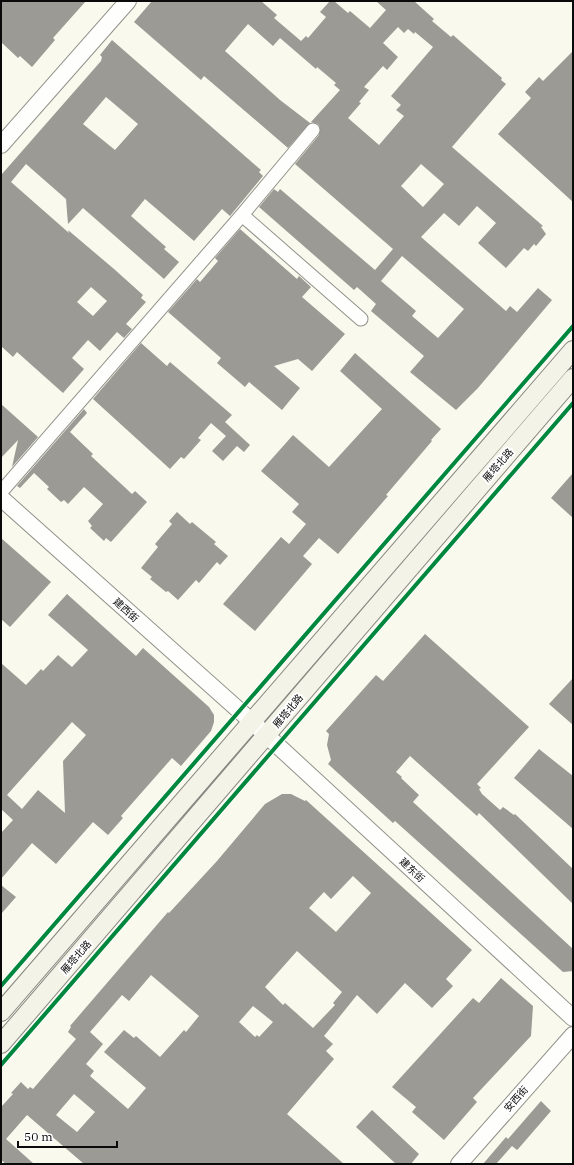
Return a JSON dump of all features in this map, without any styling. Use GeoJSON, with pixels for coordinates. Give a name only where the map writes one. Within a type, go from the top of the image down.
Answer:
{"type":"FeatureCollection","features":[{"type":"Feature","properties":{"kind":"main road","name":"雁塔北路"},"geometry":{"type":"LineString","coordinates":[[1,1012],[573,350]]}},
{"type":"Feature","properties":{"kind":"main road","name":"雁塔北路"},"geometry":{"type":"LineString","coordinates":[[1,1044],[573,378]]}},
{"type":"Feature","properties":{"kind":"street"},"geometry":{"type":"LineString","coordinates":[[1,145],[128,1]]}},
{"type":"Feature","properties":{"kind":"street"},"geometry":{"type":"LineString","coordinates":[[1,492],[242,215],[313,130]]}},
{"type":"Feature","properties":{"kind":"street"},"geometry":{"type":"LineString","coordinates":[[242,215],[361,319]]}},
{"type":"Feature","properties":{"kind":"street","name":"建西街"},"geometry":{"type":"LineString","coordinates":[[1,498],[251,721]]}},
{"type":"Feature","properties":{"kind":"street","name":"建东街"},"geometry":{"type":"LineString","coordinates":[[251,721],[573,1018]]}},
{"type":"Feature","properties":{"kind":"street","name":"安西街"},"geometry":{"type":"LineString","coordinates":[[459,1164],[573,1035]]}},
{"type":"Feature","properties":{"kind":"building"},"geometry":{"type":"Polygon","coordinates":[[[1,1],[86,1],[53,38],[55,40],[32,67],[20,56],[18,58],[1,42],[1,1]]]}},
{"type":"Feature","properties":{"kind":"building"},"geometry":{"type":"Polygon","coordinates":[[[152,1],[261,1],[277,15],[274,18],[301,41],[306,36],[308,38],[326,17],[320,12],[330,1],[334,1],[348,13],[350,11],[370,28],[386,10],[376,1],[414,1],[434,19],[432,21],[451,37],[453,35],[502,78],[501,80],[506,84],[452,147],[543,226],[541,227],[546,234],[536,246],[534,244],[528,251],[524,248],[506,268],[478,243],[496,223],[477,206],[459,226],[444,213],[421,237],[506,311],[510,306],[517,312],[538,288],[552,300],[478,388],[456,410],[410,372],[424,356],[371,311],[376,304],[357,287],[354,290],[259,207],[274,189],[278,192],[280,189],[375,270],[393,249],[295,164],[319,135],[320,127],[318,124],[311,122],[340,90],[334,85],[336,83],[317,67],[316,69],[280,38],[273,46],[248,24],[225,51],[280,100],[310,123],[288,148],[204,76],[201,80],[134,22],[152,1]],[[398,27],[383,43],[398,57],[387,70],[383,66],[364,87],[369,90],[359,102],[361,103],[348,118],[379,145],[404,116],[396,110],[401,105],[391,96],[433,47],[415,32],[414,34],[408,29],[404,33],[398,27]],[[421,164],[401,186],[423,207],[444,184],[421,164]],[[402,256],[381,281],[416,311],[412,316],[438,338],[464,309],[402,256]]]}},
{"type":"Feature","properties":{"kind":"building"},"geometry":{"type":"Polygon","coordinates":[[[112,40],[261,170],[259,172],[263,176],[230,216],[222,209],[194,241],[145,199],[131,216],[166,247],[164,249],[179,262],[164,279],[83,208],[68,224],[66,199],[26,164],[11,182],[69,233],[68,230],[114,269],[143,295],[141,298],[146,302],[126,324],[132,329],[124,338],[117,332],[100,351],[88,340],[72,358],[84,369],[63,393],[17,352],[13,357],[1,346],[1,173],[2,174],[101,61],[102,57],[100,55],[112,40]],[[106,97],[83,124],[115,150],[138,124],[106,97]],[[91,287],[77,302],[93,316],[107,301],[91,287]]]}},
{"type":"Feature","properties":{"kind":"building"},"geometry":{"type":"Polygon","coordinates":[[[573,51],[573,202],[498,134],[531,98],[525,92],[539,77],[543,81],[573,51]]]}},
{"type":"Feature","properties":{"kind":"building"},"geometry":{"type":"Polygon","coordinates":[[[240,229],[297,279],[299,276],[311,287],[302,297],[345,334],[312,371],[298,359],[274,366],[300,388],[282,410],[249,382],[245,387],[217,363],[221,358],[168,312],[197,279],[200,282],[218,261],[215,258],[240,229]]]}},
{"type":"Feature","properties":{"kind":"building"},"geometry":{"type":"Polygon","coordinates":[[[141,343],[167,366],[170,362],[232,415],[225,422],[250,445],[244,452],[237,446],[223,461],[212,451],[226,436],[211,423],[198,438],[201,440],[184,459],[181,457],[170,469],[93,399],[141,343]]]}},
{"type":"Feature","properties":{"kind":"building"},"geometry":{"type":"Polygon","coordinates":[[[355,353],[441,429],[386,495],[388,496],[338,554],[319,538],[303,556],[312,564],[255,631],[223,604],[281,537],[289,544],[306,524],[292,512],[299,504],[261,471],[293,435],[329,467],[382,409],[340,371],[355,353]]]}},
{"type":"Feature","properties":{"kind":"building"},"geometry":{"type":"Polygon","coordinates":[[[1,404],[38,437],[12,467],[18,440],[1,458],[1,404]]]}},
{"type":"Feature","properties":{"kind":"building"},"geometry":{"type":"Polygon","coordinates":[[[84,409],[87,413],[70,432],[93,454],[91,456],[132,494],[135,491],[147,502],[111,542],[106,538],[104,541],[90,528],[92,526],[88,521],[103,504],[84,487],[68,504],[64,500],[61,502],[47,489],[49,487],[34,473],[20,488],[17,486],[84,409]]]}},
{"type":"Feature","properties":{"kind":"building"},"geometry":{"type":"Polygon","coordinates":[[[573,473],[573,518],[551,498],[573,473]]]}},
{"type":"Feature","properties":{"kind":"building"},"geometry":{"type":"Polygon","coordinates":[[[177,512],[190,524],[192,522],[216,542],[214,544],[228,556],[220,565],[217,562],[199,583],[196,580],[178,600],[150,579],[152,577],[141,568],[158,547],[155,544],[172,524],[169,521],[177,512]]]}},
{"type":"Feature","properties":{"kind":"building"},"geometry":{"type":"Polygon","coordinates":[[[1,538],[51,582],[10,627],[1,619],[1,538]]]}},
{"type":"Feature","properties":{"kind":"building"},"geometry":{"type":"Polygon","coordinates":[[[67,594],[136,656],[143,648],[209,707],[214,715],[214,722],[211,731],[181,766],[172,758],[121,816],[123,818],[108,835],[93,822],[56,864],[32,843],[1,879],[1,833],[13,820],[1,809],[1,663],[26,685],[41,669],[43,671],[58,655],[72,667],[88,650],[48,615],[67,594]],[[72,722],[7,795],[22,809],[38,790],[65,813],[63,761],[86,735],[72,722]]]}},
{"type":"Feature","properties":{"kind":"building"},"geometry":{"type":"Polygon","coordinates":[[[425,634],[529,727],[477,784],[481,788],[479,789],[482,794],[500,810],[503,807],[514,815],[515,814],[573,869],[573,904],[479,813],[477,816],[410,756],[396,772],[419,795],[413,802],[573,949],[573,971],[563,972],[395,821],[393,823],[328,764],[331,760],[327,745],[329,734],[326,731],[376,675],[383,681],[425,634]]]}},
{"type":"Feature","properties":{"kind":"building"},"geometry":{"type":"Polygon","coordinates":[[[573,678],[573,725],[549,704],[573,678]]]}},
{"type":"Feature","properties":{"kind":"building"},"geometry":{"type":"Polygon","coordinates":[[[539,749],[573,776],[573,829],[514,778],[539,749]]]}},
{"type":"Feature","properties":{"kind":"building"},"geometry":{"type":"Polygon","coordinates":[[[282,794],[291,794],[305,801],[306,800],[472,950],[446,979],[453,986],[432,1008],[405,983],[377,1014],[357,995],[324,1036],[333,1044],[326,1051],[334,1059],[287,1114],[344,1164],[84,1164],[27,1115],[6,1139],[34,1164],[6,1164],[1,1160],[1,1107],[13,1094],[11,1093],[21,1082],[28,1089],[30,1087],[33,1089],[76,1039],[68,1032],[71,1027],[70,1026],[168,912],[169,913],[217,861],[265,804],[282,794]],[[353,876],[331,899],[324,892],[309,908],[336,932],[371,893],[353,876]],[[297,951],[265,987],[283,1005],[285,1003],[313,1028],[335,1005],[333,1003],[342,992],[297,951]],[[151,975],[129,1001],[122,995],[90,1032],[103,1044],[86,1064],[94,1071],[90,1076],[128,1109],[146,1088],[104,1052],[124,1030],[134,1038],[136,1036],[160,1057],[184,1030],[186,1032],[199,1016],[151,975]],[[253,1006],[239,1022],[255,1037],[257,1035],[259,1037],[273,1022],[253,1006]],[[74,1094],[56,1115],[77,1132],[95,1112],[74,1094]]]}},
{"type":"Feature","properties":{"kind":"building"},"geometry":{"type":"Polygon","coordinates":[[[1,885],[16,897],[1,914],[1,885]]]}},
{"type":"Feature","properties":{"kind":"building"},"geometry":{"type":"Polygon","coordinates":[[[501,978],[533,1006],[531,1036],[473,1098],[477,1102],[444,1140],[412,1112],[416,1107],[392,1087],[473,998],[479,1003],[501,978]]]}},
{"type":"Feature","properties":{"kind":"building"},"geometry":{"type":"Polygon","coordinates":[[[541,1101],[551,1111],[519,1148],[517,1150],[512,1146],[496,1164],[483,1164],[506,1137],[508,1139],[541,1101]]]}},
{"type":"Feature","properties":{"kind":"building"},"geometry":{"type":"Polygon","coordinates":[[[372,1110],[419,1154],[411,1164],[396,1164],[356,1127],[372,1110]]]}},
{"type":"Feature","properties":{"kind":"cycle path"},"geometry":{"type":"LineString","coordinates":[[1,986],[573,326]]}},
{"type":"Feature","properties":{"kind":"cycle path"},"geometry":{"type":"LineString","coordinates":[[1,1065],[573,403]]}}]}
